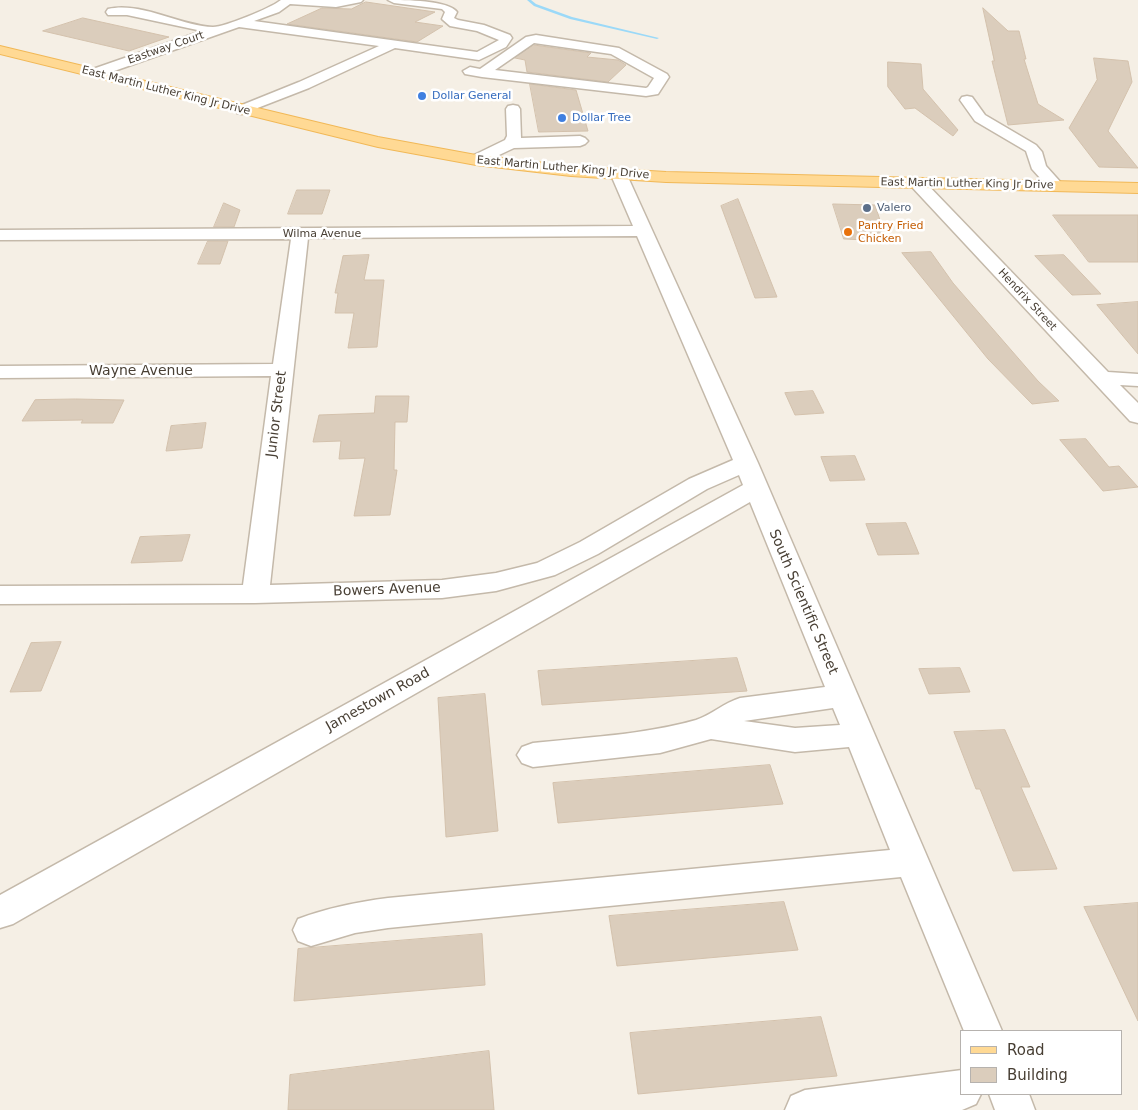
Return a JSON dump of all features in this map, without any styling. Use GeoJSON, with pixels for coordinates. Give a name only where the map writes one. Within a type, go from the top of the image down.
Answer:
{"type":"FeatureCollection","features":[{"type":"Feature","properties":{"kind":"main road","name":"East Martin Luther King Jr Drive"},"geometry":{"type":"LineString","coordinates":[[0,50],[378,142],[476,160],[619,174],[1138,188]]}},
{"type":"Feature","properties":{"kind":"street"},"geometry":{"type":"LineString","coordinates":[[288,0],[336,4],[357,0]]}},
{"type":"Feature","properties":{"kind":"street","name":"Eastway Court"},"geometry":{"type":"LineString","coordinates":[[94,73],[238,24],[275,10],[288,0]]}},
{"type":"Feature","properties":{"kind":"street"},"geometry":{"type":"LineString","coordinates":[[238,24],[478,56],[502,44],[506,38],[480,28],[454,23],[448,19],[450,12],[449,8],[445,6],[394,0]]}},
{"type":"Feature","properties":{"kind":"street"},"geometry":{"type":"LineString","coordinates":[[112,12],[127,11],[216,31]]}},
{"type":"Feature","properties":{"kind":"street"},"geometry":{"type":"LineString","coordinates":[[536,39],[614,51],[662,77],[653,91],[646,92],[471,70],[530,40],[536,39]]}},
{"type":"Feature","properties":{"kind":"street"},"geometry":{"type":"LineString","coordinates":[[242,110],[304,85],[393,44]]}},
{"type":"Feature","properties":{"kind":"street"},"geometry":{"type":"LineString","coordinates":[[471,70],[478,56]]}},
{"type":"Feature","properties":{"kind":"street"},"geometry":{"type":"LineString","coordinates":[[968,100],[972,110],[980,119],[1004,133],[1021,140],[1034,150],[1038,166],[1056,186]]}},
{"type":"Feature","properties":{"kind":"street"},"geometry":{"type":"LineString","coordinates":[[511,143],[515,136],[513,109]]}},
{"type":"Feature","properties":{"kind":"street"},"geometry":{"type":"LineString","coordinates":[[476,160],[511,143],[580,141]]}},
{"type":"Feature","properties":{"kind":"street","name":"South Scientific Street"},"geometry":{"type":"LineString","coordinates":[[619,174],[751,475],[983,1030]]}},
{"type":"Feature","properties":{"kind":"street","name":"Hendrix Street"},"geometry":{"type":"LineString","coordinates":[[917,183],[1138,416]]}},
{"type":"Feature","properties":{"kind":"street","name":"Wilma Avenue"},"geometry":{"type":"LineString","coordinates":[[0,235],[644,231]]}},
{"type":"Feature","properties":{"kind":"street","name":"Junior Street"},"geometry":{"type":"LineString","coordinates":[[255,594],[300,234]]}},
{"type":"Feature","properties":{"kind":"street","name":"Wayne Avenue"},"geometry":{"type":"LineString","coordinates":[[0,372],[283,370]]}},
{"type":"Feature","properties":{"kind":"street"},"geometry":{"type":"LineString","coordinates":[[1102,379],[1126,378],[1138,380]]}},
{"type":"Feature","properties":{"kind":"street","name":"Bowers Avenue"},"geometry":{"type":"LineString","coordinates":[[0,595],[255,594],[442,589],[496,582],[546,569],[589,548],[698,484],[751,475]]}},
{"type":"Feature","properties":{"kind":"street","name":"Jamestown Road"},"geometry":{"type":"LineString","coordinates":[[0,912],[751,475]]}},
{"type":"Feature","properties":{"kind":"street"},"geometry":{"type":"LineString","coordinates":[[533,755],[660,741],[710,727],[740,709],[843,696]]}},
{"type":"Feature","properties":{"kind":"street"},"geometry":{"type":"LineString","coordinates":[[710,727],[795,740],[859,735]]}},
{"type":"Feature","properties":{"kind":"street"},"geometry":{"type":"LineString","coordinates":[[311,930],[355,918],[388,913],[912,862]]}},
{"type":"Feature","properties":{"kind":"street"},"geometry":{"type":"LineString","coordinates":[[805,1110],[960,1090]]}},
{"type":"Feature","properties":{"kind":"street"},"geometry":{"type":"LineString","coordinates":[[1009,1095],[1016,1110]]}},
{"type":"Feature","properties":{"kind":"building"},"geometry":{"type":"Polygon","coordinates":[[[366,2],[435,12],[415,22],[443,26],[417,42],[287,24],[322,8],[351,9],[366,2]]]}},
{"type":"Feature","properties":{"kind":"building"},"geometry":{"type":"Polygon","coordinates":[[[983,8],[1008,31],[1019,31],[1026,59],[1024,59],[1038,104],[1064,120],[1008,125],[992,61],[994,61],[983,8]]]}},
{"type":"Feature","properties":{"kind":"building"},"geometry":{"type":"Polygon","coordinates":[[[83,18],[169,37],[129,51],[43,31],[83,18]]]}},
{"type":"Feature","properties":{"kind":"building"},"geometry":{"type":"Polygon","coordinates":[[[534,45],[591,53],[587,57],[618,60],[626,65],[608,82],[527,72],[525,60],[515,58],[534,45]]]}},
{"type":"Feature","properties":{"kind":"building"},"geometry":{"type":"Polygon","coordinates":[[[1094,58],[1128,61],[1132,82],[1108,131],[1138,168],[1099,167],[1069,128],[1097,80],[1094,58]]]}},
{"type":"Feature","properties":{"kind":"building"},"geometry":{"type":"Polygon","coordinates":[[[888,62],[921,64],[923,89],[958,130],[953,136],[915,108],[905,109],[888,87],[888,62]]]}},
{"type":"Feature","properties":{"kind":"building"},"geometry":{"type":"Polygon","coordinates":[[[530,84],[576,90],[588,131],[539,132],[530,84]]]}},
{"type":"Feature","properties":{"kind":"building"},"geometry":{"type":"Polygon","coordinates":[[[297,190],[330,190],[322,214],[288,214],[297,190]]]}},
{"type":"Feature","properties":{"kind":"building"},"geometry":{"type":"Polygon","coordinates":[[[738,199],[777,297],[755,298],[721,206],[738,199]]]}},
{"type":"Feature","properties":{"kind":"building"},"geometry":{"type":"Polygon","coordinates":[[[224,203],[240,210],[234,227],[214,227],[224,203]]]}},
{"type":"Feature","properties":{"kind":"building"},"geometry":{"type":"Polygon","coordinates":[[[833,204],[875,205],[887,241],[844,239],[833,204]]]}},
{"type":"Feature","properties":{"kind":"building"},"geometry":{"type":"Polygon","coordinates":[[[1053,215],[1138,215],[1138,262],[1089,262],[1053,215]]]}},
{"type":"Feature","properties":{"kind":"building"},"geometry":{"type":"Polygon","coordinates":[[[208,241],[228,241],[220,264],[198,264],[208,241]]]}},
{"type":"Feature","properties":{"kind":"building"},"geometry":{"type":"Polygon","coordinates":[[[931,252],[953,283],[1038,381],[1059,401],[1032,404],[988,359],[902,253],[931,252]]]}},
{"type":"Feature","properties":{"kind":"building"},"geometry":{"type":"Polygon","coordinates":[[[369,255],[364,280],[384,280],[377,347],[348,348],[354,313],[335,313],[338,293],[335,293],[343,256],[369,255]]]}},
{"type":"Feature","properties":{"kind":"building"},"geometry":{"type":"Polygon","coordinates":[[[1064,255],[1101,294],[1072,295],[1035,256],[1064,255]]]}},
{"type":"Feature","properties":{"kind":"building"},"geometry":{"type":"Polygon","coordinates":[[[1138,302],[1138,354],[1097,305],[1138,302]]]}},
{"type":"Feature","properties":{"kind":"building"},"geometry":{"type":"Polygon","coordinates":[[[813,391],[824,413],[795,415],[785,393],[813,391]]]}},
{"type":"Feature","properties":{"kind":"building"},"geometry":{"type":"Polygon","coordinates":[[[376,396],[409,396],[407,422],[395,422],[394,470],[397,470],[390,515],[354,516],[365,458],[339,459],[341,441],[313,442],[319,415],[374,413],[376,396]]]}},
{"type":"Feature","properties":{"kind":"building"},"geometry":{"type":"Polygon","coordinates":[[[35,400],[124,400],[113,423],[81,423],[83,420],[22,421],[35,400]]]}},
{"type":"Feature","properties":{"kind":"building"},"geometry":{"type":"Polygon","coordinates":[[[206,423],[202,448],[166,451],[171,426],[206,423]]]}},
{"type":"Feature","properties":{"kind":"building"},"geometry":{"type":"Polygon","coordinates":[[[1086,439],[1109,467],[1119,466],[1138,487],[1103,491],[1060,440],[1086,439]]]}},
{"type":"Feature","properties":{"kind":"building"},"geometry":{"type":"Polygon","coordinates":[[[855,456],[865,480],[830,481],[821,457],[855,456]]]}},
{"type":"Feature","properties":{"kind":"building"},"geometry":{"type":"Polygon","coordinates":[[[906,523],[919,554],[878,555],[866,524],[906,523]]]}},
{"type":"Feature","properties":{"kind":"building"},"geometry":{"type":"Polygon","coordinates":[[[190,535],[182,561],[131,563],[140,537],[190,535]]]}},
{"type":"Feature","properties":{"kind":"building"},"geometry":{"type":"Polygon","coordinates":[[[61,642],[41,691],[10,692],[31,643],[61,642]]]}},
{"type":"Feature","properties":{"kind":"building"},"geometry":{"type":"Polygon","coordinates":[[[737,658],[747,691],[542,705],[538,671],[737,658]]]}},
{"type":"Feature","properties":{"kind":"building"},"geometry":{"type":"Polygon","coordinates":[[[960,668],[970,692],[929,694],[919,669],[960,668]]]}},
{"type":"Feature","properties":{"kind":"building"},"geometry":{"type":"Polygon","coordinates":[[[485,694],[498,831],[446,837],[438,698],[485,694]]]}},
{"type":"Feature","properties":{"kind":"building"},"geometry":{"type":"Polygon","coordinates":[[[1005,730],[1030,787],[1021,787],[1057,869],[1013,871],[980,789],[976,789],[954,732],[1005,730]]]}},
{"type":"Feature","properties":{"kind":"building"},"geometry":{"type":"Polygon","coordinates":[[[770,765],[783,804],[558,823],[553,783],[770,765]]]}},
{"type":"Feature","properties":{"kind":"building"},"geometry":{"type":"Polygon","coordinates":[[[784,902],[798,950],[617,966],[609,916],[784,902]]]}},
{"type":"Feature","properties":{"kind":"building"},"geometry":{"type":"Polygon","coordinates":[[[1138,903],[1138,1021],[1084,907],[1138,903]]]}},
{"type":"Feature","properties":{"kind":"building"},"geometry":{"type":"Polygon","coordinates":[[[482,934],[485,985],[294,1001],[298,949],[482,934]]]}},
{"type":"Feature","properties":{"kind":"building"},"geometry":{"type":"Polygon","coordinates":[[[821,1017],[837,1076],[638,1094],[630,1033],[821,1017]]]}},
{"type":"Feature","properties":{"kind":"building"},"geometry":{"type":"Polygon","coordinates":[[[489,1051],[494,1110],[288,1110],[290,1075],[489,1051]]]}},
{"type":"Feature","properties":{"kind":"waterway"},"geometry":{"type":"LineString","coordinates":[[529,0],[535,5],[571,18],[657,38]]}},
{"type":"Feature","properties":{"kind":"place","name":"Dollar General"},"geometry":{"type":"Point","coordinates":[422,96]}},
{"type":"Feature","properties":{"kind":"place","name":"Dollar Tree"},"geometry":{"type":"Point","coordinates":[562,118]}},
{"type":"Feature","properties":{"kind":"place","name":"Valero"},"geometry":{"type":"Point","coordinates":[867,208]}},
{"type":"Feature","properties":{"kind":"place","name":"Pantry Fried Chicken"},"geometry":{"type":"Point","coordinates":[848,232]}}]}
